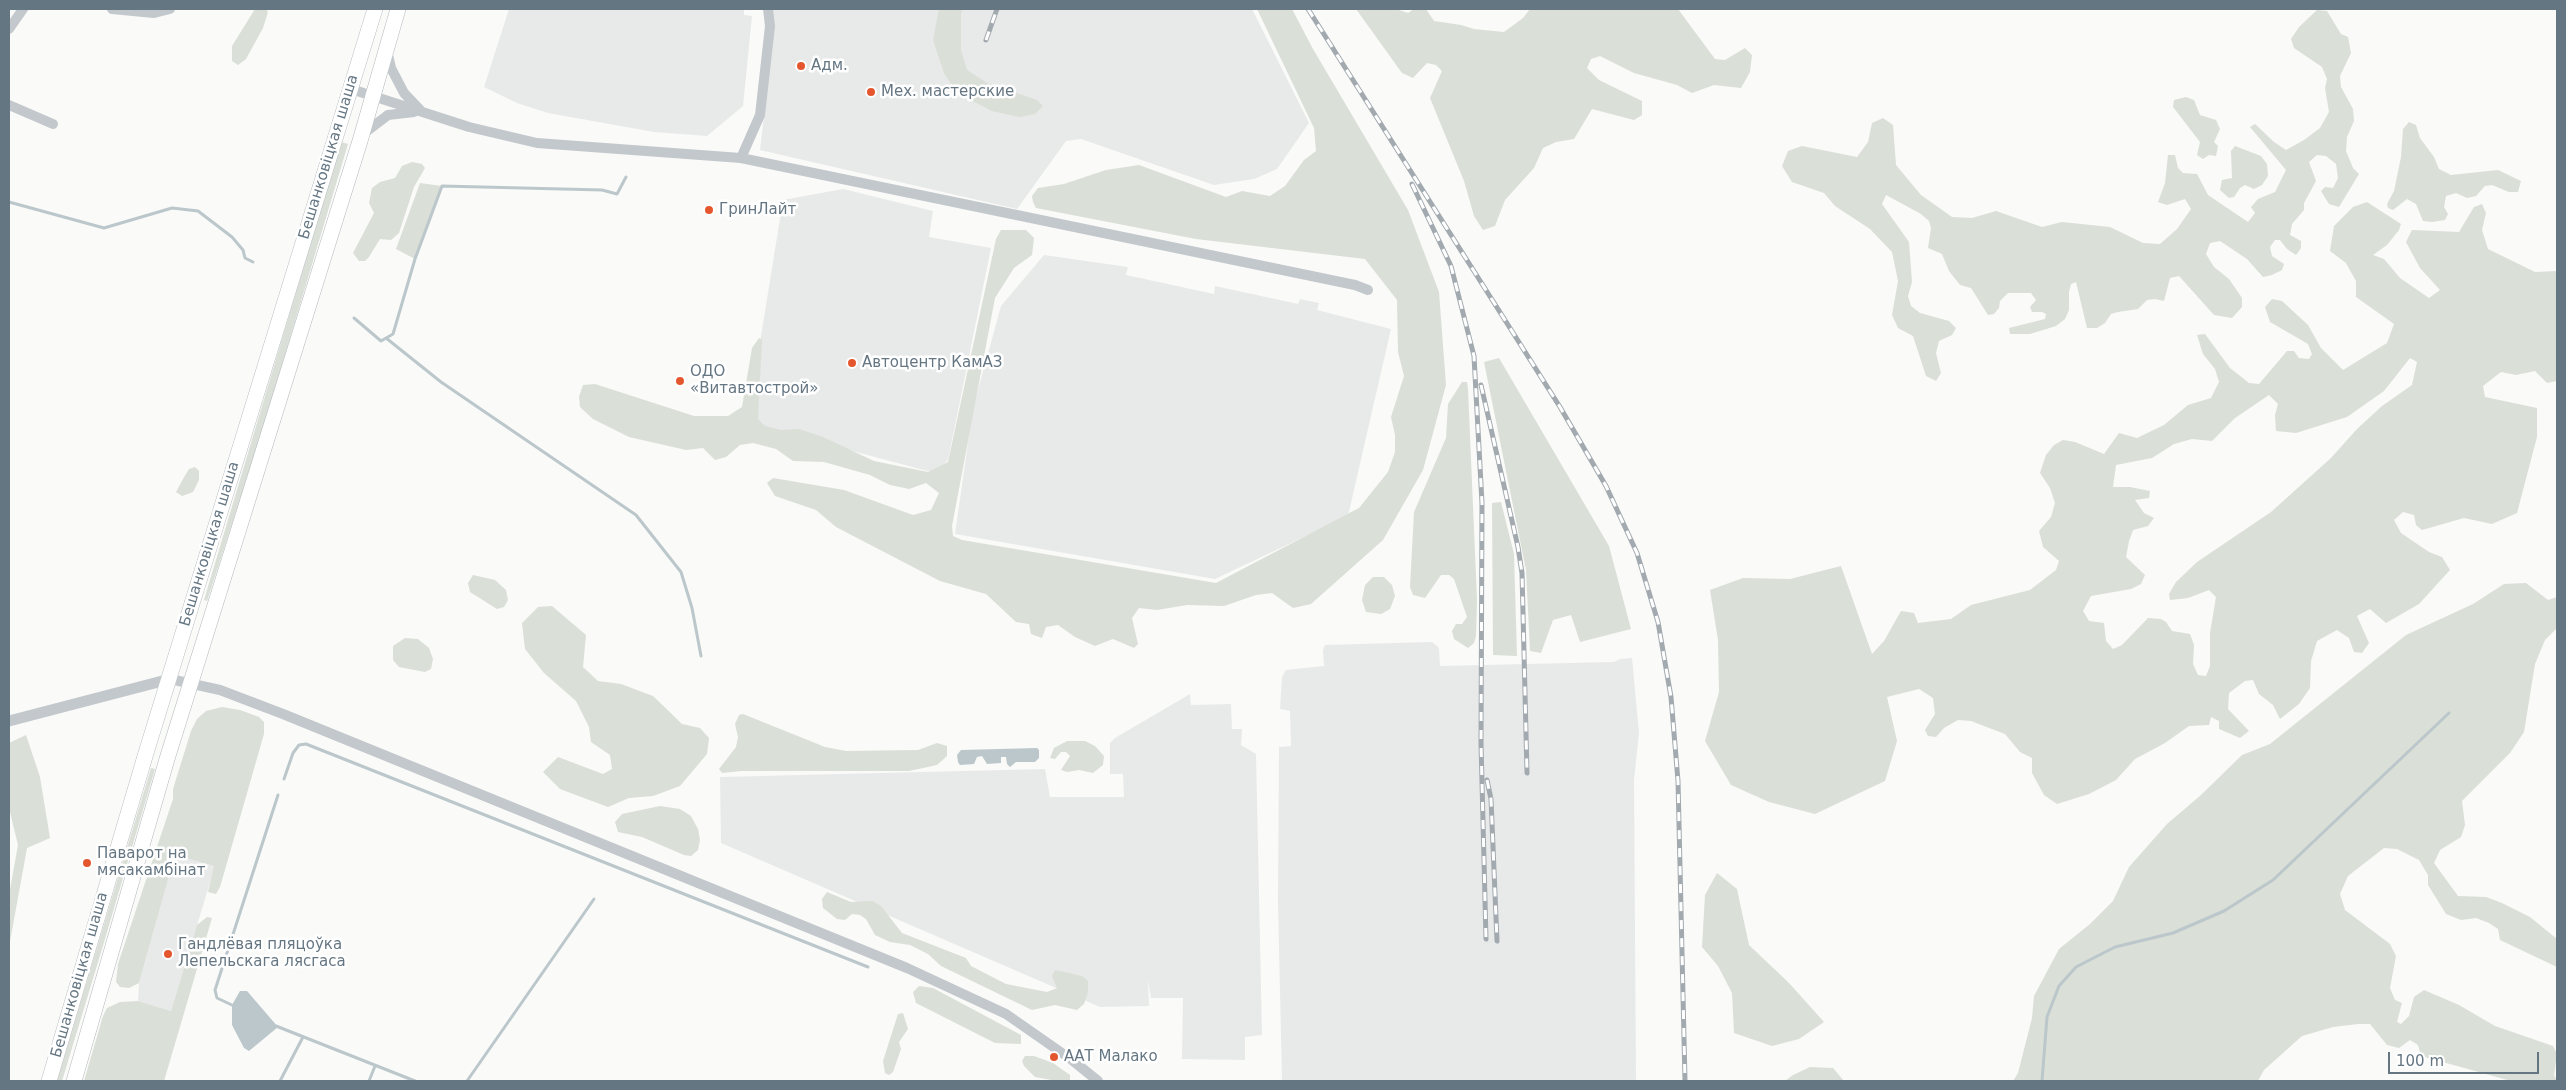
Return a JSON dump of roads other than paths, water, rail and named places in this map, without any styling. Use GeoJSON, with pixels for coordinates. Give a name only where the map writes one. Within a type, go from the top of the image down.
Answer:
{"type":"FeatureCollection","features":[{"type":"Feature","properties":{"kind":"main road","name":"Бешанковіцкая шаша"},"geometry":{"type":"LineString","coordinates":[[49,1081],[146,753],[375,9]]}},
{"type":"Feature","properties":{"kind":"main road","name":"Бешанковіцкая шаша"},"geometry":{"type":"LineString","coordinates":[[74,1081],[143,840],[362,134],[398,9]]}},
{"type":"Feature","properties":{"kind":"street"},"geometry":{"type":"LineString","coordinates":[[9,29],[23,9]]}},
{"type":"Feature","properties":{"kind":"street"},"geometry":{"type":"LineString","coordinates":[[112,9],[154,13],[169,10]]}},
{"type":"Feature","properties":{"kind":"street"},"geometry":{"type":"LineString","coordinates":[[741,158],[760,115],[770,26],[768,9]]}},
{"type":"Feature","properties":{"kind":"street"},"geometry":{"type":"LineString","coordinates":[[387,49],[391,68],[404,93],[421,111]]}},
{"type":"Feature","properties":{"kind":"street"},"geometry":{"type":"LineString","coordinates":[[351,89],[469,127],[537,143],[741,158],[1355,285],[1368,290]]}},
{"type":"Feature","properties":{"kind":"street"},"geometry":{"type":"LineString","coordinates":[[9,105],[53,124]]}},
{"type":"Feature","properties":{"kind":"street"},"geometry":{"type":"LineString","coordinates":[[362,134],[388,115],[421,111]]}},
{"type":"Feature","properties":{"kind":"street"},"geometry":{"type":"LineString","coordinates":[[9,721],[170,679],[220,690],[907,968],[1006,1014],[1072,1060],[1098,1081]]}},
{"type":"Feature","properties":{"kind":"waterway"},"geometry":{"type":"LineString","coordinates":[[354,318],[381,341],[393,334],[415,259],[442,186],[602,190],[617,194],[626,177]]}},
{"type":"Feature","properties":{"kind":"waterway"},"geometry":{"type":"LineString","coordinates":[[9,202],[104,228],[172,208],[198,211],[232,237],[243,250],[245,258],[253,262]]}},
{"type":"Feature","properties":{"kind":"waterway"},"geometry":{"type":"LineString","coordinates":[[386,338],[441,382],[636,515],[681,572],[692,608],[701,656]]}},
{"type":"Feature","properties":{"kind":"waterway"},"geometry":{"type":"LineString","coordinates":[[2042,1081],[2047,1017],[2059,986],[2076,967],[2115,947],[2173,933],[2224,911],[2273,880],[2449,713]]}},
{"type":"Feature","properties":{"kind":"waterway"},"geometry":{"type":"LineString","coordinates":[[284,779],[293,753],[299,745],[306,744],[868,967]]}},
{"type":"Feature","properties":{"kind":"waterway"},"geometry":{"type":"LineString","coordinates":[[234,1006],[217,998],[215,990],[278,795]]}},
{"type":"Feature","properties":{"kind":"waterway"},"geometry":{"type":"LineString","coordinates":[[467,1081],[594,899]]}},
{"type":"Feature","properties":{"kind":"waterway"},"geometry":{"type":"LineString","coordinates":[[276,1026],[415,1081]]}},
{"type":"Feature","properties":{"kind":"waterway"},"geometry":{"type":"LineString","coordinates":[[280,1081],[303,1037]]}},
{"type":"Feature","properties":{"kind":"waterway"},"geometry":{"type":"LineString","coordinates":[[369,1081],[375,1066]]}},
{"type":"Feature","properties":{"kind":"railway"},"geometry":{"type":"LineString","coordinates":[[986,40],[997,9]]}},
{"type":"Feature","properties":{"kind":"railway"},"geometry":{"type":"LineString","coordinates":[[1308,9],[1560,407],[1606,486],[1637,553],[1658,622],[1671,697],[1678,781],[1685,1081]]}},
{"type":"Feature","properties":{"kind":"railway"},"geometry":{"type":"LineString","coordinates":[[1412,184],[1451,266],[1474,356],[1482,503],[1481,743],[1486,939]]}},
{"type":"Feature","properties":{"kind":"railway"},"geometry":{"type":"LineString","coordinates":[[1481,385],[1518,547],[1522,573],[1527,773]]}},
{"type":"Feature","properties":{"kind":"railway"},"geometry":{"type":"LineString","coordinates":[[1487,780],[1491,799],[1497,941]]}},
{"type":"Feature","properties":{"kind":"place","name":"Адм."},"geometry":{"type":"Point","coordinates":[801,66]}},
{"type":"Feature","properties":{"kind":"place","name":"Мех. мастерские"},"geometry":{"type":"Point","coordinates":[871,92]}},
{"type":"Feature","properties":{"kind":"place","name":"ГринЛайт"},"geometry":{"type":"Point","coordinates":[709,210]}},
{"type":"Feature","properties":{"kind":"place","name":"Автоцентр КамАЗ"},"geometry":{"type":"Point","coordinates":[852,363]}},
{"type":"Feature","properties":{"kind":"place","name":"ОДО «Витавтострой»"},"geometry":{"type":"Point","coordinates":[680,381]}},
{"type":"Feature","properties":{"kind":"place","name":"Паварот на мясакамбінат"},"geometry":{"type":"Point","coordinates":[87,863]}},
{"type":"Feature","properties":{"kind":"place","name":"Гандлёвая пляцоўка Лепельскага лясгаса"},"geometry":{"type":"Point","coordinates":[168,954]}},
{"type":"Feature","properties":{"kind":"place","name":"ААТ Малако"},"geometry":{"type":"Point","coordinates":[1054,1057]}}]}
